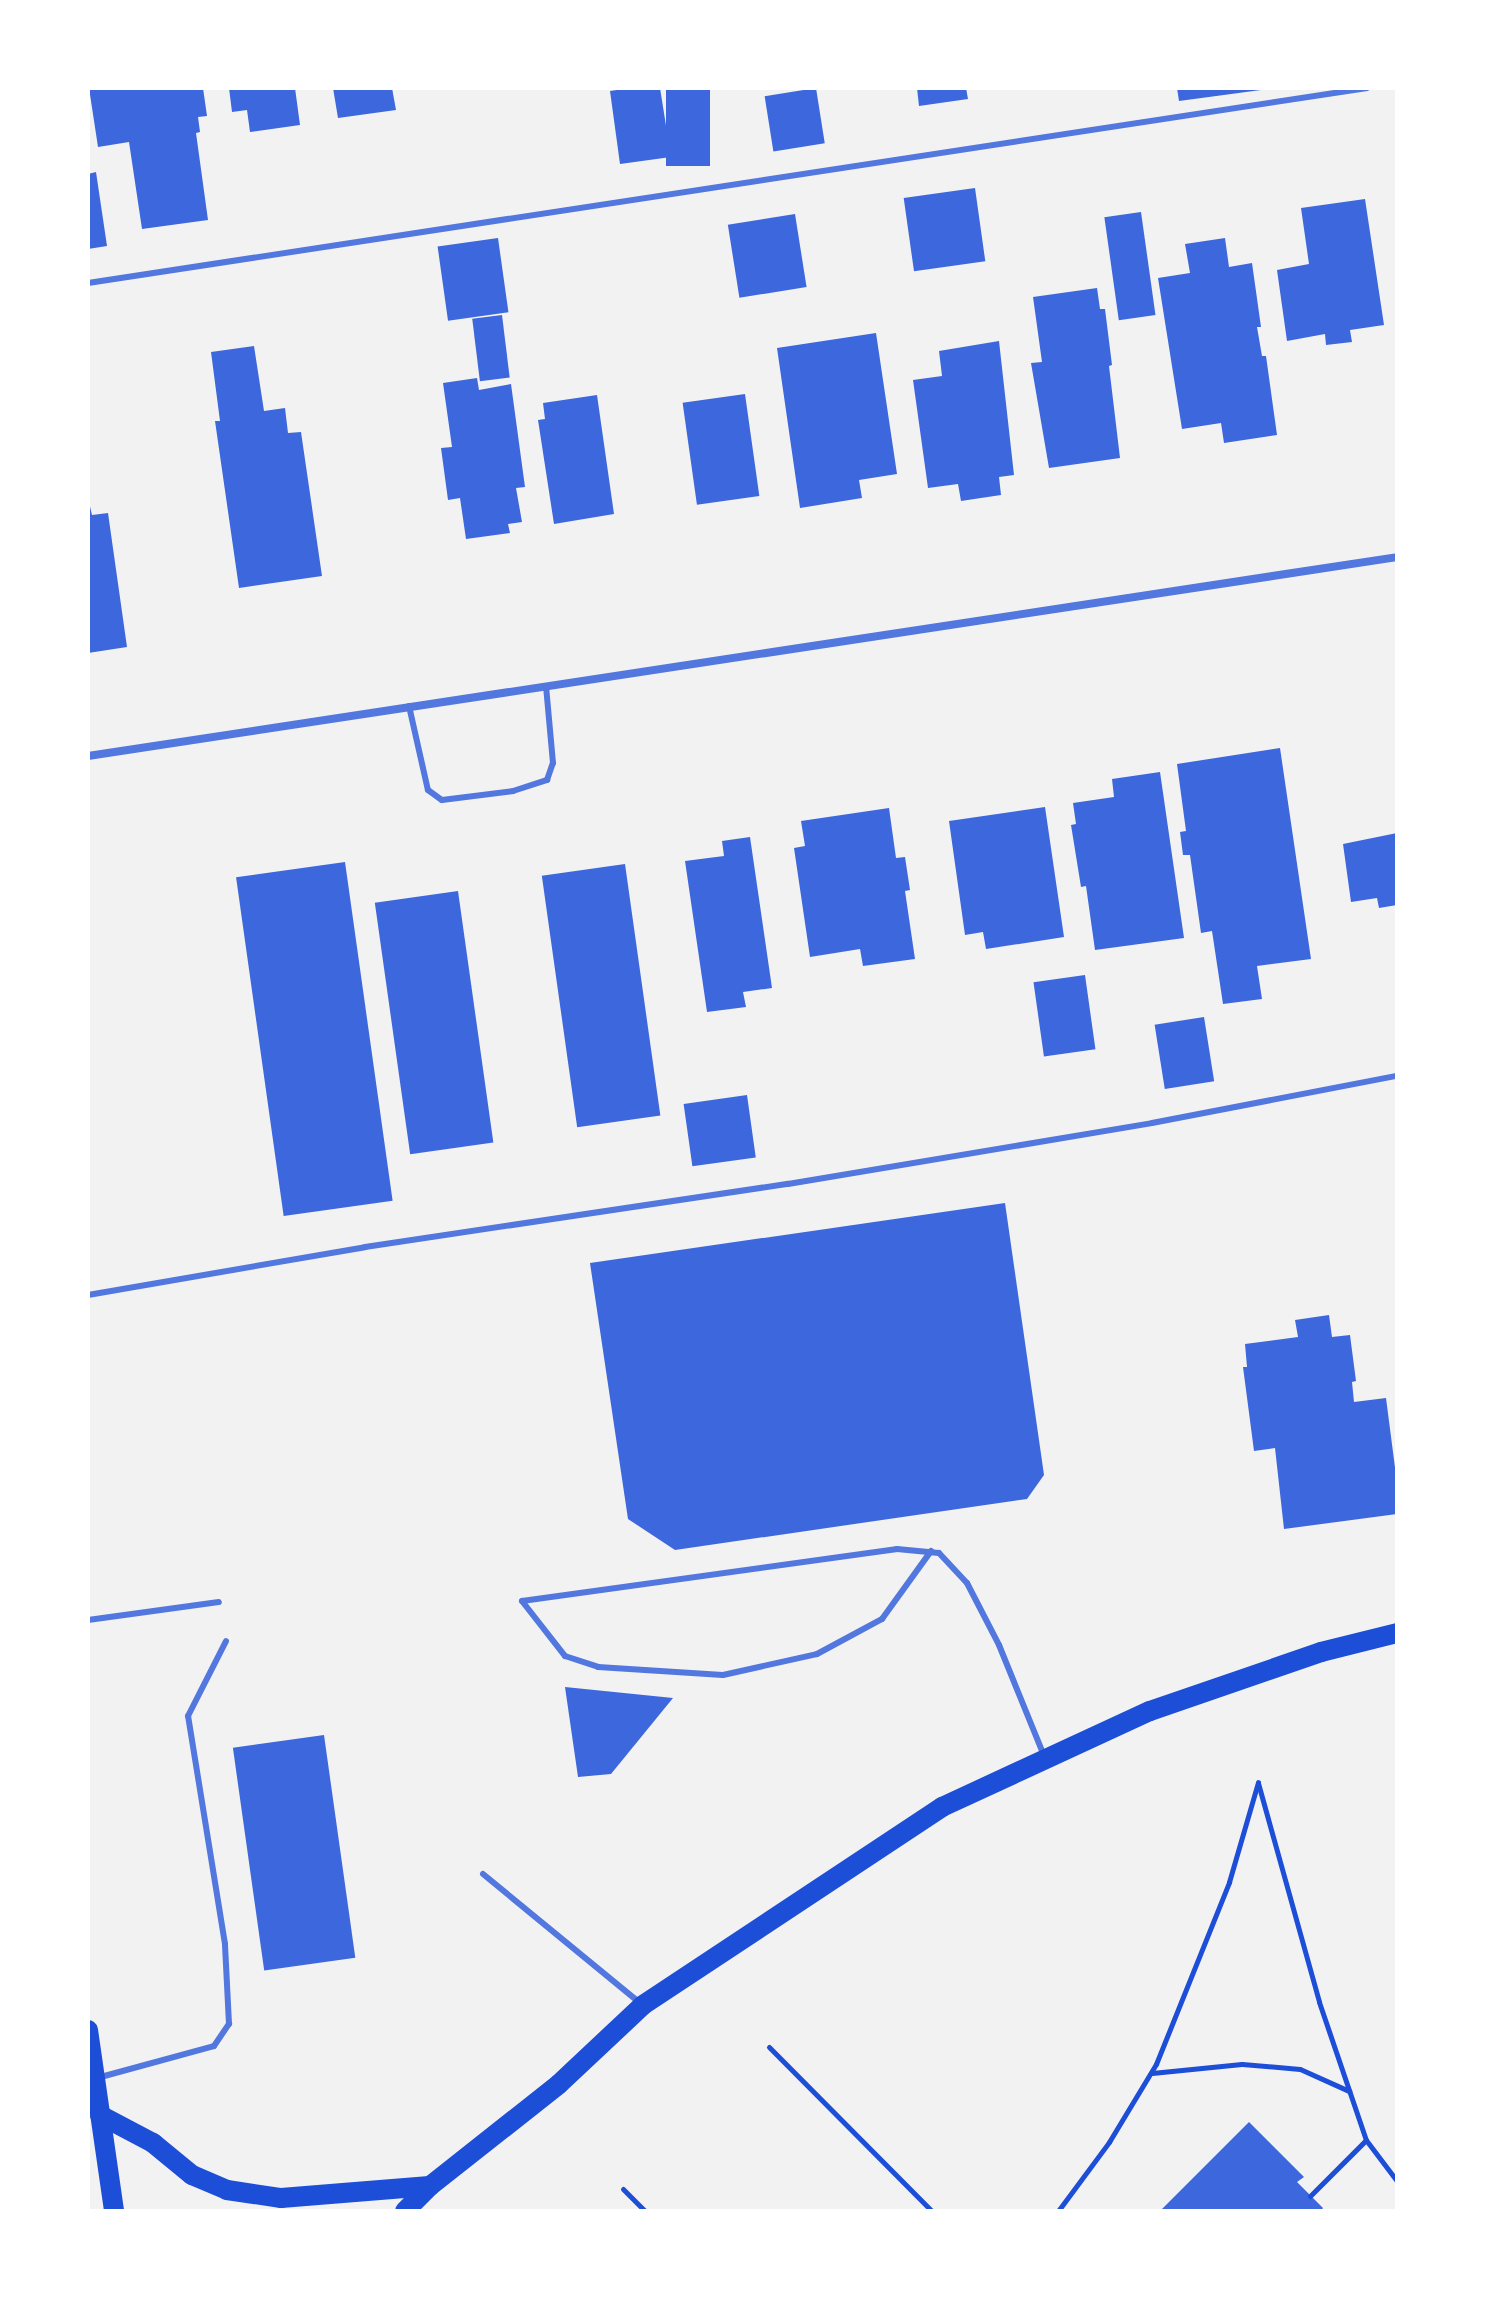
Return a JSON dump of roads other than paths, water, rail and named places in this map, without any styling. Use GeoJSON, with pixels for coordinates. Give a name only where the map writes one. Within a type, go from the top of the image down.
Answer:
{"type":"FeatureCollection","features":[{"type":"Feature","properties":{"kind":"main road"},"geometry":{"type":"LineString","coordinates":[[405,2211],[430,2186],[559,2084],[643,2005],[942,1807],[1150,1711],[1321,1652],[1397,1633]]}},
{"type":"Feature","properties":{"kind":"main road"},"geometry":{"type":"LineString","coordinates":[[88,2030],[95,2079],[94,2116],[114,2211]]}},
{"type":"Feature","properties":{"kind":"main road"},"geometry":{"type":"LineString","coordinates":[[94,2116],[153,2143],[192,2175],[227,2190],[281,2198],[430,2186]]}},
{"type":"Feature","properties":{"kind":"street"},"geometry":{"type":"LineString","coordinates":[[88,756],[1397,557]]}},
{"type":"Feature","properties":{"kind":"lane"},"geometry":{"type":"LineString","coordinates":[[88,283],[1367,88]]}},
{"type":"Feature","properties":{"kind":"lane"},"geometry":{"type":"LineString","coordinates":[[409,706],[428,790],[442,800],[513,791],[547,780],[553,763],[546,686]]}},
{"type":"Feature","properties":{"kind":"lane"},"geometry":{"type":"LineString","coordinates":[[88,1295],[365,1247],[851,1174],[1152,1123],[1397,1076]]}},
{"type":"Feature","properties":{"kind":"lane"},"geometry":{"type":"LineString","coordinates":[[931,1551],[882,1619],[817,1654],[723,1675],[598,1667],[565,1656],[522,1601],[897,1549],[931,1551],[952,1564],[967,1583],[999,1645],[1044,1758]]}},
{"type":"Feature","properties":{"kind":"lane"},"geometry":{"type":"LineString","coordinates":[[88,1620],[219,1602]]}},
{"type":"Feature","properties":{"kind":"lane"},"geometry":{"type":"LineString","coordinates":[[95,2079],[214,2046],[229,2024],[225,1944],[188,1716],[226,1641]]}},
{"type":"Feature","properties":{"kind":"lane"},"geometry":{"type":"LineString","coordinates":[[483,1874],[643,2005]]}}]}
